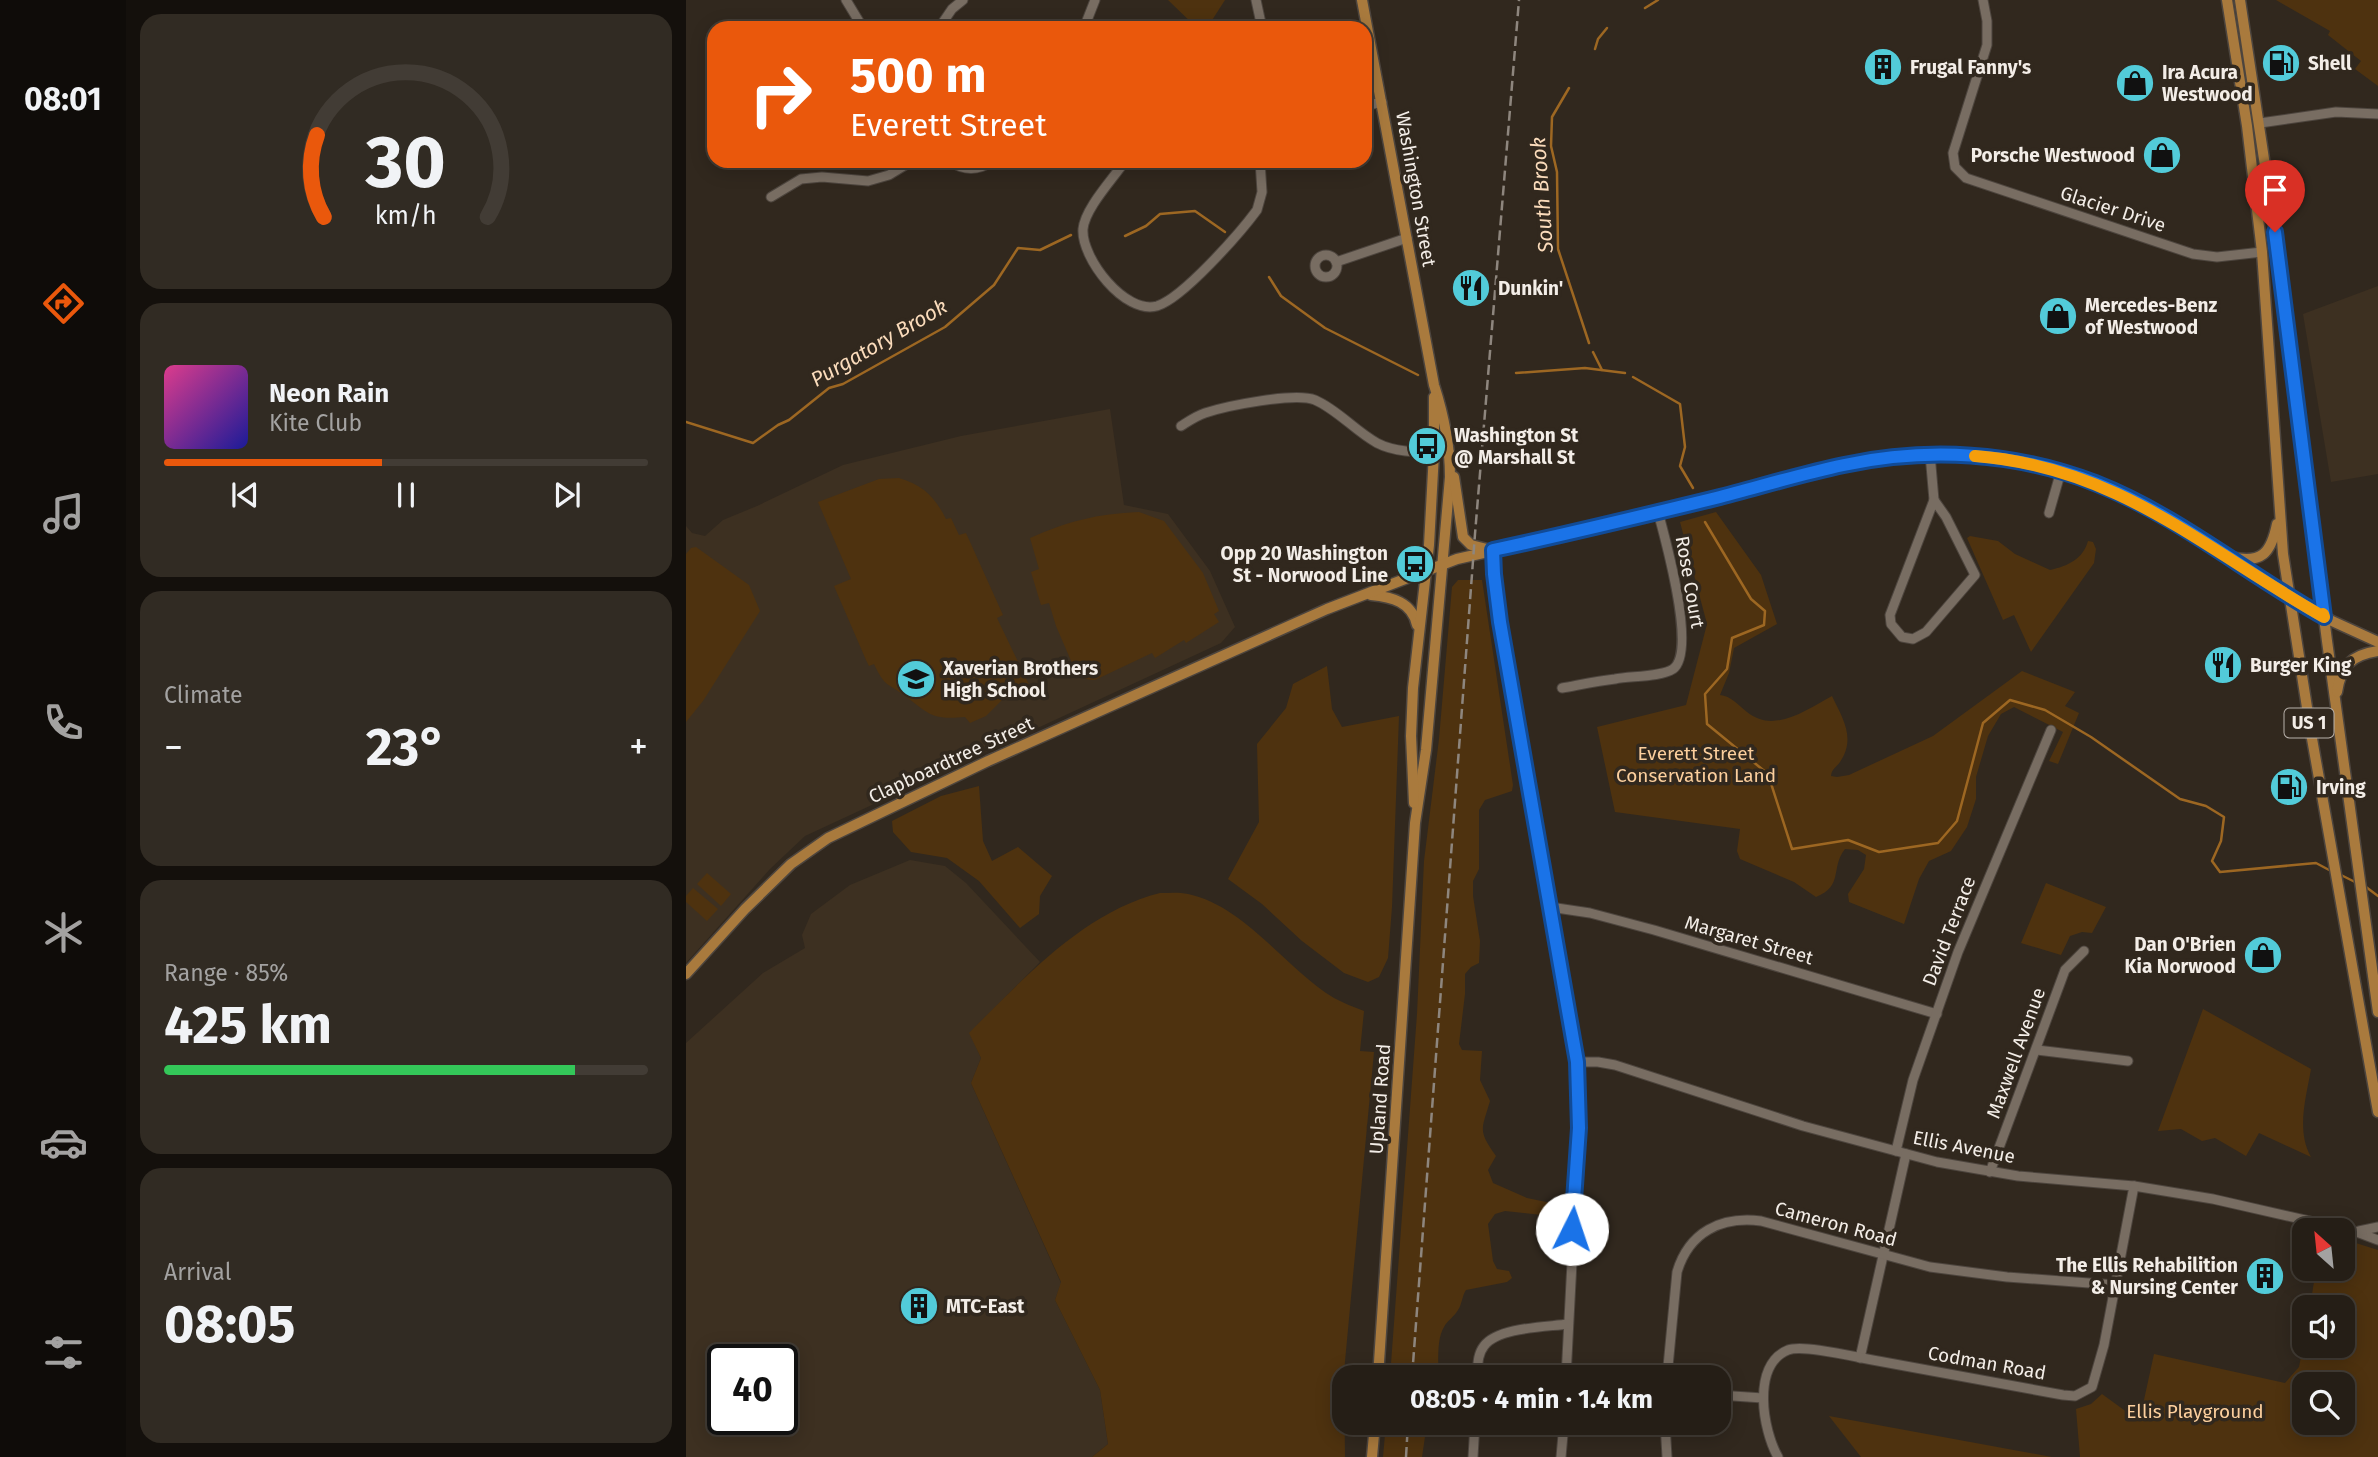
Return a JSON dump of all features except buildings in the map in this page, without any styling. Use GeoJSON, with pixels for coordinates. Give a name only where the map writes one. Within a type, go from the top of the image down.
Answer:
{"type":"FeatureCollection","features":[{"type":"Feature","properties":{"kind":"main road","name":"Washington Street"},"geometry":{"type":"LineString","coordinates":[[1362,0],[1366,21]]}},
{"type":"Feature","properties":{"kind":"main road","name":"US 1"},"geometry":{"type":"LineString","coordinates":[[2227,0],[2247,126],[2262,252],[2279,507],[2289,597],[2378,1112]]}},
{"type":"Feature","properties":{"kind":"main road","name":"US 1"},"geometry":{"type":"LineString","coordinates":[[2240,0],[2286,313],[2378,1012]]}},
{"type":"Feature","properties":{"kind":"main road","name":"Washington Street"},"geometry":{"type":"LineString","coordinates":[[1372,51],[1434,385],[1450,453],[1441,564]]}},
{"type":"Feature","properties":{"kind":"main road","name":"Washington Street"},"geometry":{"type":"LineString","coordinates":[[1425,571],[1434,453],[1434,385]]}},
{"type":"Feature","properties":{"kind":"main road"},"geometry":{"type":"LineString","coordinates":[[1450,453],[1463,537],[1471,545],[1493,550]]}},
{"type":"Feature","properties":{"kind":"main road","name":"Clapboardtree Street"},"geometry":{"type":"LineString","coordinates":[[686,974],[745,909],[791,864],[828,838],[1159,684],[1327,610],[1441,564],[1846,465],[1930,454],[1992,457],[2061,471],[2132,499],[2180,526],[2289,597],[2378,642]]}},
{"type":"Feature","properties":{"kind":"main road"},"geometry":{"type":"LineString","coordinates":[[2221,554],[2247,559],[2264,555],[2272,543],[2279,507]]}},
{"type":"Feature","properties":{"kind":"main road","name":"Upland Road"},"geometry":{"type":"LineString","coordinates":[[1379,1365],[1415,823],[1426,750],[1441,564]]}},
{"type":"Feature","properties":{"kind":"main road","name":"Upland Road"},"geometry":{"type":"LineString","coordinates":[[1415,823],[1411,736],[1425,571]]}},
{"type":"Feature","properties":{"kind":"main road"},"geometry":{"type":"LineString","coordinates":[[1368,594],[1389,597],[1403,604],[1413,613],[1418,631]]}},
{"type":"Feature","properties":{"kind":"main road"},"geometry":{"type":"LineString","coordinates":[[2336,706],[2341,674],[2346,664],[2355,656],[2378,651]]}},
{"type":"Feature","properties":{"kind":"main road"},"geometry":{"type":"LineString","coordinates":[[1372,1457],[1374,1435]]}},
{"type":"Feature","properties":{"kind":"street"},"geometry":{"type":"LineString","coordinates":[[846,0],[859,21]]}},
{"type":"Feature","properties":{"kind":"street"},"geometry":{"type":"LineString","coordinates":[[944,21],[963,0]]}},
{"type":"Feature","properties":{"kind":"street"},"geometry":{"type":"LineString","coordinates":[[1087,21],[1095,0]]}},
{"type":"Feature","properties":{"kind":"street"},"geometry":{"type":"LineString","coordinates":[[1256,0],[1260,21]]}},
{"type":"Feature","properties":{"kind":"street","name":"Glacier Drive"},"geometry":{"type":"LineString","coordinates":[[1983,0],[1987,21],[1987,45],[1952,153],[1953,163],[1958,171],[1966,178],[2193,254],[2217,257],[2262,252]]}},
{"type":"Feature","properties":{"kind":"street"},"geometry":{"type":"LineString","coordinates":[[1372,104],[1382,102]]}},
{"type":"Feature","properties":{"kind":"street"},"geometry":{"type":"LineString","coordinates":[[2260,123],[2336,111],[2378,114]]}},
{"type":"Feature","properties":{"kind":"street"},"geometry":{"type":"LineString","coordinates":[[771,197],[801,180],[822,177],[868,181],[900,168]]}},
{"type":"Feature","properties":{"kind":"street"},"geometry":{"type":"LineString","coordinates":[[1120,168],[1087,215],[1084,237],[1091,256],[1118,294],[1132,304],[1151,307],[1160,305],[1177,294],[1251,218],[1260,202],[1260,168]]}},
{"type":"Feature","properties":{"kind":"street"},"geometry":{"type":"LineString","coordinates":[[1336,262],[1407,239]]}},
{"type":"Feature","properties":{"kind":"street"},"geometry":{"type":"LineString","coordinates":[[1181,426],[1202,414],[1214,411],[1287,398],[1306,398],[1330,408],[1377,443],[1395,449],[1450,453]]}},
{"type":"Feature","properties":{"kind":"street"},"geometry":{"type":"LineString","coordinates":[[1930,454],[1934,500],[1890,615],[1891,624],[1902,637],[1913,639],[1926,632],[1975,575],[1946,517],[1934,500]]}},
{"type":"Feature","properties":{"kind":"street"},"geometry":{"type":"LineString","coordinates":[[2049,513],[2061,471]]}},
{"type":"Feature","properties":{"kind":"street","name":"Rose Court"},"geometry":{"type":"LineString","coordinates":[[1562,688],[1659,674],[1672,670],[1680,661],[1682,631],[1658,512]]}},
{"type":"Feature","properties":{"kind":"street"},"geometry":{"type":"LineString","coordinates":[[1493,550],[1498,609],[1577,1062],[1579,1128],[1566,1365]]}},
{"type":"Feature","properties":{"kind":"street","name":"David Terrace"},"geometry":{"type":"LineString","coordinates":[[1860,1358],[1885,1256],[1913,1080],[1958,952],[2051,730]]}},
{"type":"Feature","properties":{"kind":"street","name":"Margaret Street"},"geometry":{"type":"LineString","coordinates":[[1550,907],[1590,913],[1654,930],[1937,1014]]}},
{"type":"Feature","properties":{"kind":"street","name":"Maxwell Avenue"},"geometry":{"type":"LineString","coordinates":[[1990,1172],[2065,970],[2084,951]]}},
{"type":"Feature","properties":{"kind":"street"},"geometry":{"type":"LineString","coordinates":[[2037,1049],[2128,1061]]}},
{"type":"Feature","properties":{"kind":"street","name":"Ellis Avenue"},"geometry":{"type":"LineString","coordinates":[[1577,1062],[1615,1065],[1803,1126],[1937,1162],[1990,1172],[2134,1186],[2213,1199],[2297,1218]]}},
{"type":"Feature","properties":{"kind":"street","name":"Codman Road"},"geometry":{"type":"LineString","coordinates":[[1779,1457],[1770,1443],[1763,1414],[1763,1398],[1767,1376],[1773,1364],[1786,1351],[1807,1349],[2075,1396],[2092,1387],[2116,1285],[2134,1186]]}},
{"type":"Feature","properties":{"kind":"street","name":"Cameron Road"},"geometry":{"type":"LineString","coordinates":[[1668,1365],[1677,1272],[1681,1258],[1703,1233],[1718,1224],[1742,1219],[1761,1221],[1930,1266],[1994,1275],[2116,1285]]}},
{"type":"Feature","properties":{"kind":"street","name":"Ellis Avenue"},"geometry":{"type":"LineString","coordinates":[[2356,1231],[2378,1227]]}},
{"type":"Feature","properties":{"kind":"street","name":"Ellis Avenue"},"geometry":{"type":"LineString","coordinates":[[2356,1232],[2378,1240]]}},
{"type":"Feature","properties":{"kind":"street"},"geometry":{"type":"LineString","coordinates":[[1478,1365],[1478,1358],[1489,1341],[1510,1332],[1568,1324]]}},
{"type":"Feature","properties":{"kind":"street"},"geometry":{"type":"LineString","coordinates":[[1731,1396],[1763,1398]]}},
{"type":"Feature","properties":{"kind":"street"},"geometry":{"type":"LineString","coordinates":[[1473,1457],[1474,1435]]}},
{"type":"Feature","properties":{"kind":"street"},"geometry":{"type":"LineString","coordinates":[[1562,1457],[1563,1435]]}},
{"type":"Feature","properties":{"kind":"street"},"geometry":{"type":"LineString","coordinates":[[1666,1435],[1667,1457]]}},
{"type":"Feature","properties":{"kind":"shaded area"},"geometry":{"type":"Polygon","coordinates":[[[2378,286],[2378,474],[2331,482],[2303,314],[2378,286]]]}},
{"type":"Feature","properties":{"kind":"shaded area","name":"Xaverian Brothers High School"},"geometry":{"type":"Polygon","coordinates":[[[1110,409],[1124,505],[1168,514],[1210,571],[1235,627],[1221,643],[805,836],[770,869],[686,963],[686,526],[692,533],[705,536],[723,520],[843,465],[961,436],[1110,409]]]}},
{"type":"Feature","properties":{"kind":"shaded area"},"geometry":{"type":"Polygon","coordinates":[[[910,860],[945,866],[966,883],[1040,962],[970,1033],[981,1058],[971,1083],[1061,1283],[1055,1300],[1100,1390],[1108,1444],[1092,1457],[686,1457],[686,1043],[763,973],[805,948],[802,935],[811,914],[850,885],[910,860]]]}},
{"type":"Feature","properties":{"kind":"green space"},"geometry":{"type":"Polygon","coordinates":[[[1168,0],[1225,0],[1212,21],[1190,21],[1168,0]]]}},
{"type":"Feature","properties":{"kind":"green space"},"geometry":{"type":"Polygon","coordinates":[[[2276,0],[2378,0],[2378,86],[2355,69],[2361,61],[2328,35],[2330,31],[2276,0]]]}},
{"type":"Feature","properties":{"kind":"green space"},"geometry":{"type":"Polygon","coordinates":[[[899,478],[915,484],[927,493],[946,519],[951,518],[959,535],[966,533],[1003,615],[997,618],[1033,693],[1006,696],[986,716],[970,723],[965,717],[945,718],[925,711],[886,683],[874,664],[869,666],[834,586],[851,579],[818,502],[879,479],[899,478]]]}},
{"type":"Feature","properties":{"kind":"green space"},"geometry":{"type":"Polygon","coordinates":[[[1139,512],[1164,521],[1203,573],[1219,611],[1214,614],[1219,622],[1186,643],[1184,640],[1155,658],[1152,653],[1095,680],[1086,679],[1075,670],[1049,603],[1041,605],[1031,572],[1039,569],[1030,538],[1083,519],[1139,512]]]}},
{"type":"Feature","properties":{"kind":"green space","name":"Everett Street Conservation Land"},"geometry":{"type":"Polygon","coordinates":[[[1716,512],[1761,575],[1777,624],[1734,648],[1729,673],[1720,695],[1731,699],[1757,718],[1768,721],[1790,718],[1832,696],[1844,721],[1847,745],[1831,776],[1849,775],[1933,736],[2022,671],[2075,692],[2065,706],[2079,713],[2058,764],[2049,761],[2063,732],[2014,707],[2001,714],[1988,736],[1976,777],[1976,799],[1967,827],[1951,851],[1929,861],[1919,879],[1904,924],[1849,902],[1848,894],[1864,869],[1866,855],[1858,850],[1845,849],[1838,863],[1834,882],[1825,893],[1816,897],[1794,882],[1740,859],[1737,851],[1740,829],[1615,812],[1597,727],[1686,705],[1707,624],[1680,522],[1716,512]]]}},
{"type":"Feature","properties":{"kind":"green space"},"geometry":{"type":"Polygon","coordinates":[[[1970,536],[1998,541],[2015,554],[2050,570],[2074,561],[2088,541],[2093,542],[2096,549],[2094,563],[2031,652],[2014,615],[2003,620],[1967,538],[1970,536]]]}},
{"type":"Feature","properties":{"kind":"green space"},"geometry":{"type":"Polygon","coordinates":[[[696,547],[749,585],[760,611],[703,701],[686,722],[686,554],[696,547]]]}},
{"type":"Feature","properties":{"kind":"green space"},"geometry":{"type":"Polygon","coordinates":[[[1458,580],[1482,580],[1513,785],[1512,791],[1485,800],[1479,810],[1479,869],[1473,881],[1473,896],[1480,941],[1479,963],[1465,974],[1459,1044],[1462,1050],[1482,1051],[1480,1080],[1490,1101],[1483,1129],[1496,1156],[1488,1170],[1493,1183],[1527,1198],[1561,1205],[1559,1217],[1505,1211],[1495,1214],[1488,1224],[1493,1261],[1497,1269],[1509,1271],[1512,1278],[1507,1282],[1466,1290],[1458,1310],[1441,1332],[1438,1365],[1391,1365],[1417,1014],[1424,861],[1439,739],[1452,587],[1458,580]]]}},
{"type":"Feature","properties":{"kind":"green space"},"geometry":{"type":"Polygon","coordinates":[[[1327,666],[1332,709],[1342,727],[1399,716],[1388,958],[1379,977],[1368,982],[1344,973],[1228,879],[1259,822],[1257,744],[1286,708],[1293,684],[1327,666]]]}},
{"type":"Feature","properties":{"kind":"green space"},"geometry":{"type":"Polygon","coordinates":[[[979,786],[983,841],[992,861],[1018,847],[1052,876],[1040,896],[1039,914],[1020,928],[979,881],[947,858],[911,852],[893,832],[892,821],[941,796],[979,786]]]}},
{"type":"Feature","properties":{"kind":"green space"},"geometry":{"type":"Polygon","coordinates":[[[707,873],[731,894],[721,906],[697,884],[707,873]]]}},
{"type":"Feature","properties":{"kind":"green space"},"geometry":{"type":"Polygon","coordinates":[[[2046,883],[2106,907],[2092,933],[2082,932],[2070,936],[2061,955],[2021,943],[2046,883]]]}},
{"type":"Feature","properties":{"kind":"green space"},"geometry":{"type":"Polygon","coordinates":[[[693,888],[718,909],[707,921],[686,902],[686,896],[693,888]]]}},
{"type":"Feature","properties":{"kind":"green space"},"geometry":{"type":"Polygon","coordinates":[[[1160,893],[1188,894],[1209,901],[1246,924],[1334,998],[1364,1011],[1360,1051],[1374,1052],[1345,1365],[1332,1365],[1332,1435],[1345,1435],[1345,1457],[1092,1457],[1108,1444],[1100,1390],[1055,1300],[1061,1282],[971,1083],[981,1058],[969,1033],[1057,950],[1106,915],[1132,902],[1160,893]]]}},
{"type":"Feature","properties":{"kind":"green space"},"geometry":{"type":"Polygon","coordinates":[[[2203,1009],[2311,1069],[2303,1125],[2306,1147],[2311,1157],[2259,1133],[2246,1156],[2215,1138],[2202,1141],[2181,1129],[2158,1131],[2203,1009]]]}},
{"type":"Feature","properties":{"kind":"green space","name":"Ellis Playground"},"geometry":{"type":"Polygon","coordinates":[[[2356,1243],[2378,1250],[2378,1457],[2080,1457],[2076,1409],[2091,1404],[2102,1394],[2135,1418],[2142,1409],[2154,1354],[2285,1383],[2292,1375],[2292,1435],[2355,1435],[2355,1372],[2295,1372],[2301,1358],[2355,1358],[2355,1295],[2312,1295],[2314,1281],[2356,1281],[2356,1243]]]}},
{"type":"Feature","properties":{"kind":"green space"},"geometry":{"type":"Polygon","coordinates":[[[1829,1416],[2052,1457],[1861,1457],[1829,1416]]]}},
{"type":"Feature","properties":{"kind":"green space"},"geometry":{"type":"Polygon","coordinates":[[[1385,1435],[1425,1435],[1422,1457],[1383,1457],[1385,1435]]]}},
{"type":"Feature","properties":{"kind":"waterway","name":"South Brook"},"geometry":{"type":"LineString","coordinates":[[1645,8],[1658,0]]}},
{"type":"Feature","properties":{"kind":"waterway","name":"South Brook"},"geometry":{"type":"LineString","coordinates":[[1595,49],[1598,39],[1607,28]]}},
{"type":"Feature","properties":{"kind":"waterway","name":"South Brook"},"geometry":{"type":"LineString","coordinates":[[1569,88],[1552,117],[1551,146],[1557,172],[1558,249],[1589,343]]}},
{"type":"Feature","properties":{"kind":"waterway","name":"Purgatory Brook"},"geometry":{"type":"LineString","coordinates":[[1125,236],[1146,226],[1160,214],[1195,211],[1225,232]]}},
{"type":"Feature","properties":{"kind":"waterway","name":"Purgatory Brook"},"geometry":{"type":"LineString","coordinates":[[686,422],[753,443],[789,420],[829,388],[843,384],[945,327],[994,285],[1018,248],[1040,250],[1071,235]]}},
{"type":"Feature","properties":{"kind":"waterway","name":"Purgatory Brook"},"geometry":{"type":"LineString","coordinates":[[1269,277],[1281,296],[1325,328],[1418,375]]}},
{"type":"Feature","properties":{"kind":"waterway","name":"South Brook"},"geometry":{"type":"LineString","coordinates":[[1593,352],[1602,370]]}},
{"type":"Feature","properties":{"kind":"waterway","name":"Purgatory Brook"},"geometry":{"type":"LineString","coordinates":[[1516,373],[1585,368],[1625,373]]}},
{"type":"Feature","properties":{"kind":"waterway","name":"Purgatory Brook"},"geometry":{"type":"LineString","coordinates":[[1633,377],[1680,404],[1685,447],[1680,466],[1693,488]]}},
{"type":"Feature","properties":{"kind":"waterway","name":"Purgatory Brook"},"geometry":{"type":"LineString","coordinates":[[1705,522],[1751,599],[1765,611],[1764,625],[1732,638],[1727,669],[1705,694],[1707,724],[1768,774],[1792,849],[1848,840],[1879,852],[1938,843],[1957,821],[1983,723],[2010,700],[2045,710],[2091,737],[2180,799],[2206,806],[2224,817],[2221,841],[2212,861],[2220,872],[2316,863],[2331,871]]}},
{"type":"Feature","properties":{"kind":"waterway","name":"Purgatory Brook"},"geometry":{"type":"LineString","coordinates":[[2341,875],[2357,883]]}},
{"type":"Feature","properties":{"kind":"waterway","name":"Purgatory Brook"},"geometry":{"type":"LineString","coordinates":[[2366,887],[2378,896]]}},
{"type":"Feature","properties":{"kind":"railway"},"geometry":{"type":"LineString","coordinates":[[1413,1365],[1475,534],[1519,0]]}},
{"type":"Feature","properties":{"kind":"railway"},"geometry":{"type":"LineString","coordinates":[[1406,1457],[1407,1435]]}},
{"type":"Feature","properties":{"kind":"slow traffic"},"geometry":{"type":"LineString","coordinates":[[1975,456],[2043,467],[2079,477],[2122,494],[2180,526],[2324,617],[2323,614]]}},
{"type":"Feature","properties":{"kind":"place","name":"Shell"},"geometry":{"type":"Point","coordinates":[2281,63]}},
{"type":"Feature","properties":{"kind":"place","name":"Frugal Fanny's"},"geometry":{"type":"Point","coordinates":[1883,67]}},
{"type":"Feature","properties":{"kind":"place","name":"Ira Acura Westwood"},"geometry":{"type":"Point","coordinates":[2135,83]}},
{"type":"Feature","properties":{"kind":"place","name":"Porsche Westwood"},"geometry":{"type":"Point","coordinates":[2162,155]}},
{"type":"Feature","properties":{"kind":"place","name":"Dunkin'"},"geometry":{"type":"Point","coordinates":[1471,288]}},
{"type":"Feature","properties":{"kind":"place","name":"Mercedes-Benz of Westwood"},"geometry":{"type":"Point","coordinates":[2058,316]}},
{"type":"Feature","properties":{"kind":"place","name":"Washington St @ Marshall St"},"geometry":{"type":"Point","coordinates":[1427,446]}},
{"type":"Feature","properties":{"kind":"place","name":"Opp 20 Washington St - Norwood Line"},"geometry":{"type":"Point","coordinates":[1415,564]}},
{"type":"Feature","properties":{"kind":"place","name":"Burger King"},"geometry":{"type":"Point","coordinates":[2223,665]}},
{"type":"Feature","properties":{"kind":"place","name":"Xaverian Brothers High School"},"geometry":{"type":"Point","coordinates":[916,679]}},
{"type":"Feature","properties":{"kind":"place","name":"Irving"},"geometry":{"type":"Point","coordinates":[2289,787]}},
{"type":"Feature","properties":{"kind":"place","name":"Dan O'Brien Kia Norwood"},"geometry":{"type":"Point","coordinates":[2263,955]}},
{"type":"Feature","properties":{"kind":"place","name":"The Ellis Rehabilition & Nursing Center"},"geometry":{"type":"Point","coordinates":[2265,1276]}},
{"type":"Feature","properties":{"kind":"place","name":"MTC-East"},"geometry":{"type":"Point","coordinates":[919,1306]}},
{"type":"Feature","properties":{"kind":"route"},"geometry":{"type":"LineString","coordinates":[[1572,1229],[1579,1128],[1577,1062],[1500,622],[1493,550],[1607,525],[1865,461],[1930,454],[1992,457],[2061,471],[2122,494],[2180,526],[2324,617],[2275,232]]}}]}
